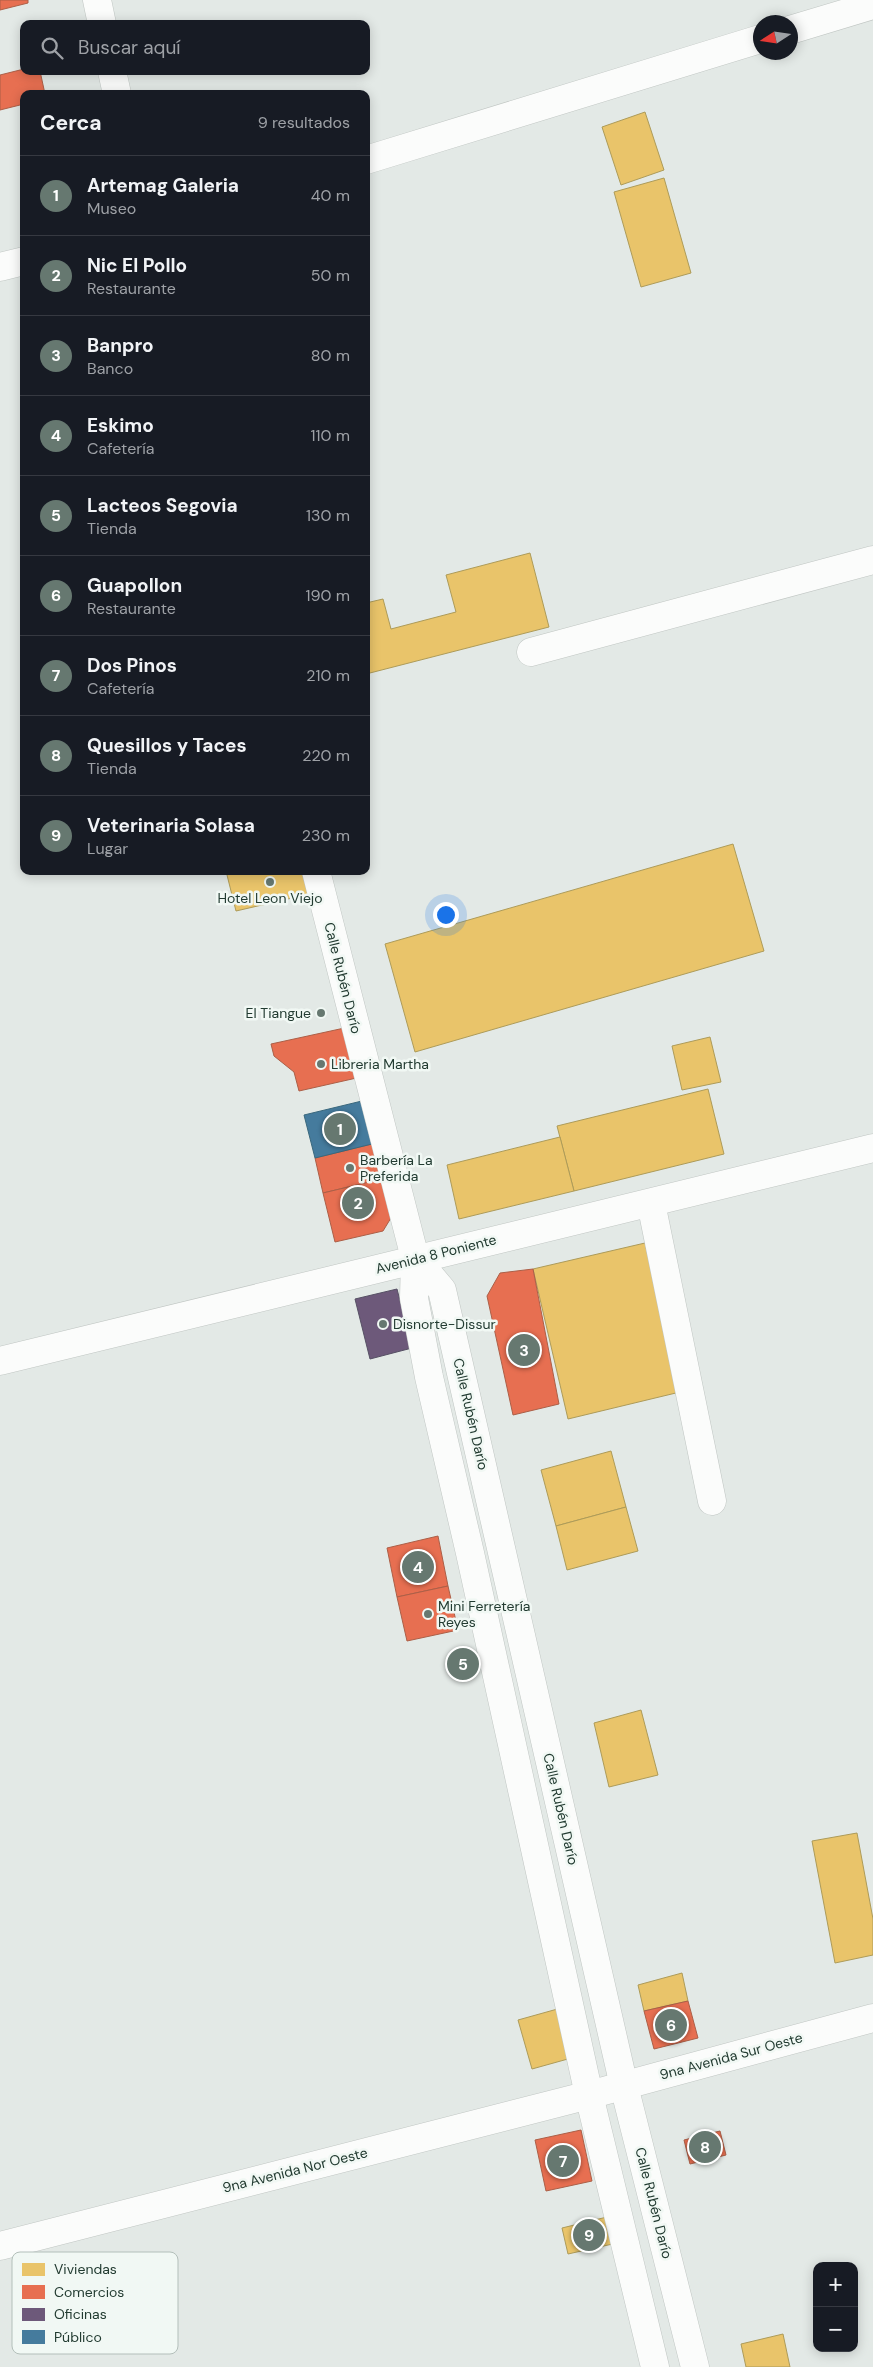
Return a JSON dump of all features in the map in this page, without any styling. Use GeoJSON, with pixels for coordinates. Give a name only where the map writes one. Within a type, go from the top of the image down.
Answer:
{"type":"FeatureCollection","features":[{"type":"Feature","properties":{"kind":"street"},"geometry":{"type":"LineString","coordinates":[[97,0],[101,20]]}},
{"type":"Feature","properties":{"kind":"street"},"geometry":{"type":"LineString","coordinates":[[798,28],[873,5]]}},
{"type":"Feature","properties":{"kind":"street"},"geometry":{"type":"LineString","coordinates":[[370,159],[753,41]]}},
{"type":"Feature","properties":{"kind":"street"},"geometry":{"type":"LineString","coordinates":[[113,75],[116,90]]}},
{"type":"Feature","properties":{"kind":"street"},"geometry":{"type":"LineString","coordinates":[[0,268],[20,262]]}},
{"type":"Feature","properties":{"kind":"street"},"geometry":{"type":"LineString","coordinates":[[531,652],[873,560]]}},
{"type":"Feature","properties":{"kind":"street","name":"Calle Rubén Darío"},"geometry":{"type":"LineString","coordinates":[[317,875],[415,1258],[414,1298],[429,1378],[470,1554],[589,2095],[655,2367]]}},
{"type":"Feature","properties":{"kind":"street","name":"Avenida 8 Poniente"},"geometry":{"type":"LineString","coordinates":[[0,1361],[415,1258],[652,1203],[873,1148]]}},
{"type":"Feature","properties":{"kind":"street"},"geometry":{"type":"LineString","coordinates":[[652,1203],[712,1501]]}},
{"type":"Feature","properties":{"kind":"street","name":"Calle Rubén Darío"},"geometry":{"type":"LineString","coordinates":[[415,1258],[442,1290],[624,2086],[695,2367]]}},
{"type":"Feature","properties":{"kind":"street"},"geometry":{"type":"LineString","coordinates":[[470,1554],[502,1547]]}},
{"type":"Feature","properties":{"kind":"street"},"geometry":{"type":"LineString","coordinates":[[548,1909],[582,1900]]}},
{"type":"Feature","properties":{"kind":"street","name":"9na Avenida Sur Oeste"},"geometry":{"type":"LineString","coordinates":[[589,2095],[873,2018]]}},
{"type":"Feature","properties":{"kind":"street","name":"9na Avenida Nor Oeste"},"geometry":{"type":"LineString","coordinates":[[0,2246],[589,2095]]}},
{"type":"Feature","properties":{"kind":"building: Viviendas"},"geometry":{"type":"Polygon","coordinates":[[[645,112],[664,170],[621,185],[602,127],[645,112]]]}},
{"type":"Feature","properties":{"kind":"building: Viviendas"},"geometry":{"type":"Polygon","coordinates":[[[664,178],[691,273],[641,287],[614,192],[664,178]]]}},
{"type":"Feature","properties":{"kind":"building: Viviendas"},"geometry":{"type":"Polygon","coordinates":[[[530,553],[549,627],[370,673],[370,602],[383,599],[391,629],[456,612],[446,575],[530,553]]]}},
{"type":"Feature","properties":{"kind":"building: Viviendas"},"geometry":{"type":"Polygon","coordinates":[[[733,844],[764,951],[415,1052],[385,944],[733,844]]]}},
{"type":"Feature","properties":{"kind":"building: Viviendas","name":"Hotel Leon Viejo"},"geometry":{"type":"Polygon","coordinates":[[[227,875],[310,875],[314,893],[236,911],[227,875]]]}},
{"type":"Feature","properties":{"kind":"building: Viviendas"},"geometry":{"type":"Polygon","coordinates":[[[710,1037],[721,1082],[682,1090],[672,1046],[710,1037]]]}},
{"type":"Feature","properties":{"kind":"building: Viviendas"},"geometry":{"type":"Polygon","coordinates":[[[708,1089],[724,1154],[574,1191],[557,1126],[708,1089]]]}},
{"type":"Feature","properties":{"kind":"building: Viviendas"},"geometry":{"type":"Polygon","coordinates":[[[560,1137],[574,1191],[459,1219],[447,1165],[560,1137]]]}},
{"type":"Feature","properties":{"kind":"building: Viviendas"},"geometry":{"type":"Polygon","coordinates":[[[645,1243],[680,1392],[568,1419],[533,1269],[645,1243]]]}},
{"type":"Feature","properties":{"kind":"building: Viviendas"},"geometry":{"type":"Polygon","coordinates":[[[611,1451],[626,1507],[556,1526],[541,1470],[611,1451]]]}},
{"type":"Feature","properties":{"kind":"building: Viviendas"},"geometry":{"type":"Polygon","coordinates":[[[626,1507],[638,1551],[567,1570],[556,1526],[626,1507]]]}},
{"type":"Feature","properties":{"kind":"building: Viviendas"},"geometry":{"type":"Polygon","coordinates":[[[641,1710],[658,1775],[609,1787],[594,1723],[641,1710]]]}},
{"type":"Feature","properties":{"kind":"building: Viviendas"},"geometry":{"type":"Polygon","coordinates":[[[857,1833],[873,1919],[873,1955],[835,1963],[812,1841],[857,1833]]]}},
{"type":"Feature","properties":{"kind":"building: Viviendas"},"geometry":{"type":"Polygon","coordinates":[[[682,1973],[688,2001],[644,2011],[638,1985],[682,1973]]]}},
{"type":"Feature","properties":{"kind":"building: Viviendas"},"geometry":{"type":"Polygon","coordinates":[[[561,2008],[575,2057],[532,2069],[518,2020],[561,2008]]]}},
{"type":"Feature","properties":{"kind":"building: Viviendas"},"geometry":{"type":"Polygon","coordinates":[[[611,2216],[617,2243],[568,2254],[562,2228],[611,2216]]]}},
{"type":"Feature","properties":{"kind":"building: Viviendas"},"geometry":{"type":"Polygon","coordinates":[[[783,2334],[790,2367],[746,2367],[741,2344],[783,2334]]]}},
{"type":"Feature","properties":{"kind":"building: Comercios"},"geometry":{"type":"Polygon","coordinates":[[[0,0],[28,0],[28,3],[0,10],[0,0]]]}},
{"type":"Feature","properties":{"kind":"building: Comercios"},"geometry":{"type":"Polygon","coordinates":[[[20,70],[20,75],[41,75],[44,90],[20,90],[20,105],[0,110],[0,75],[20,70]]]}},
{"type":"Feature","properties":{"kind":"building: Comercios","name":"Libreria Martha"},"geometry":{"type":"Polygon","coordinates":[[[349,1027],[361,1077],[299,1091],[294,1072],[274,1056],[271,1044],[349,1027]]]}},
{"type":"Feature","properties":{"kind":"building: Comercios","name":"Barbería La Preferida"},"geometry":{"type":"Polygon","coordinates":[[[376,1143],[386,1178],[323,1193],[315,1158],[376,1143]]]}},
{"type":"Feature","properties":{"kind":"building: Comercios"},"geometry":{"type":"Polygon","coordinates":[[[386,1178],[394,1213],[383,1231],[335,1242],[323,1193],[386,1178]]]}},
{"type":"Feature","properties":{"kind":"building: Comercios"},"geometry":{"type":"Polygon","coordinates":[[[533,1269],[559,1404],[513,1415],[487,1296],[500,1273],[533,1269]]]}},
{"type":"Feature","properties":{"kind":"building: Comercios"},"geometry":{"type":"Polygon","coordinates":[[[438,1536],[448,1586],[397,1597],[387,1548],[438,1536]]]}},
{"type":"Feature","properties":{"kind":"building: Comercios","name":"Mini Ferretería Reyes"},"geometry":{"type":"Polygon","coordinates":[[[448,1586],[458,1630],[407,1641],[397,1597],[448,1586]]]}},
{"type":"Feature","properties":{"kind":"building: Comercios"},"geometry":{"type":"Polygon","coordinates":[[[688,2001],[698,2038],[654,2049],[644,2011],[688,2001]]]}},
{"type":"Feature","properties":{"kind":"building: Comercios"},"geometry":{"type":"Polygon","coordinates":[[[581,2130],[592,2181],[546,2191],[535,2140],[581,2130]]]}},
{"type":"Feature","properties":{"kind":"building: Comercios"},"geometry":{"type":"Polygon","coordinates":[[[720,2131],[726,2155],[690,2164],[684,2140],[720,2131]]]}},
{"type":"Feature","properties":{"kind":"building: Oficinas","name":"Disnorte-Dissur"},"geometry":{"type":"Polygon","coordinates":[[[397,1289],[412,1348],[370,1359],[355,1299],[397,1289]]]}},
{"type":"Feature","properties":{"kind":"building: Público"},"geometry":{"type":"Polygon","coordinates":[[[366,1100],[376,1143],[315,1158],[304,1115],[366,1100]]]}},
{"type":"Feature","properties":{"kind":"place","name":"Hotel Leon Viejo"},"geometry":{"type":"Point","coordinates":[270,882]}},
{"type":"Feature","properties":{"kind":"place","name":"El Tiangue"},"geometry":{"type":"Point","coordinates":[321,1013]}},
{"type":"Feature","properties":{"kind":"place","name":"Libreria Martha"},"geometry":{"type":"Point","coordinates":[321,1064]}},
{"type":"Feature","properties":{"kind":"place","name":"Artemag Galeria"},"geometry":{"type":"Point","coordinates":[340,1129]}},
{"type":"Feature","properties":{"kind":"place","name":"Barbería La Preferida"},"geometry":{"type":"Point","coordinates":[350,1168]}},
{"type":"Feature","properties":{"kind":"place","name":"Nic El Pollo"},"geometry":{"type":"Point","coordinates":[358,1203]}},
{"type":"Feature","properties":{"kind":"place","name":"Disnorte-Dissur"},"geometry":{"type":"Point","coordinates":[383,1324]}},
{"type":"Feature","properties":{"kind":"place","name":"Banpro"},"geometry":{"type":"Point","coordinates":[524,1350]}},
{"type":"Feature","properties":{"kind":"place","name":"Eskimo"},"geometry":{"type":"Point","coordinates":[418,1567]}},
{"type":"Feature","properties":{"kind":"place","name":"Mini Ferretería Reyes"},"geometry":{"type":"Point","coordinates":[428,1614]}},
{"type":"Feature","properties":{"kind":"place","name":"Lacteos Segovia"},"geometry":{"type":"Point","coordinates":[463,1664]}},
{"type":"Feature","properties":{"kind":"place","name":"Guapollon"},"geometry":{"type":"Point","coordinates":[671,2025]}},
{"type":"Feature","properties":{"kind":"place","name":"Quesillos y Taces"},"geometry":{"type":"Point","coordinates":[705,2147]}},
{"type":"Feature","properties":{"kind":"place","name":"Dos Pinos"},"geometry":{"type":"Point","coordinates":[563,2161]}},
{"type":"Feature","properties":{"kind":"place","name":"Veterinaria Solasa"},"geometry":{"type":"Point","coordinates":[589,2235]}}]}
